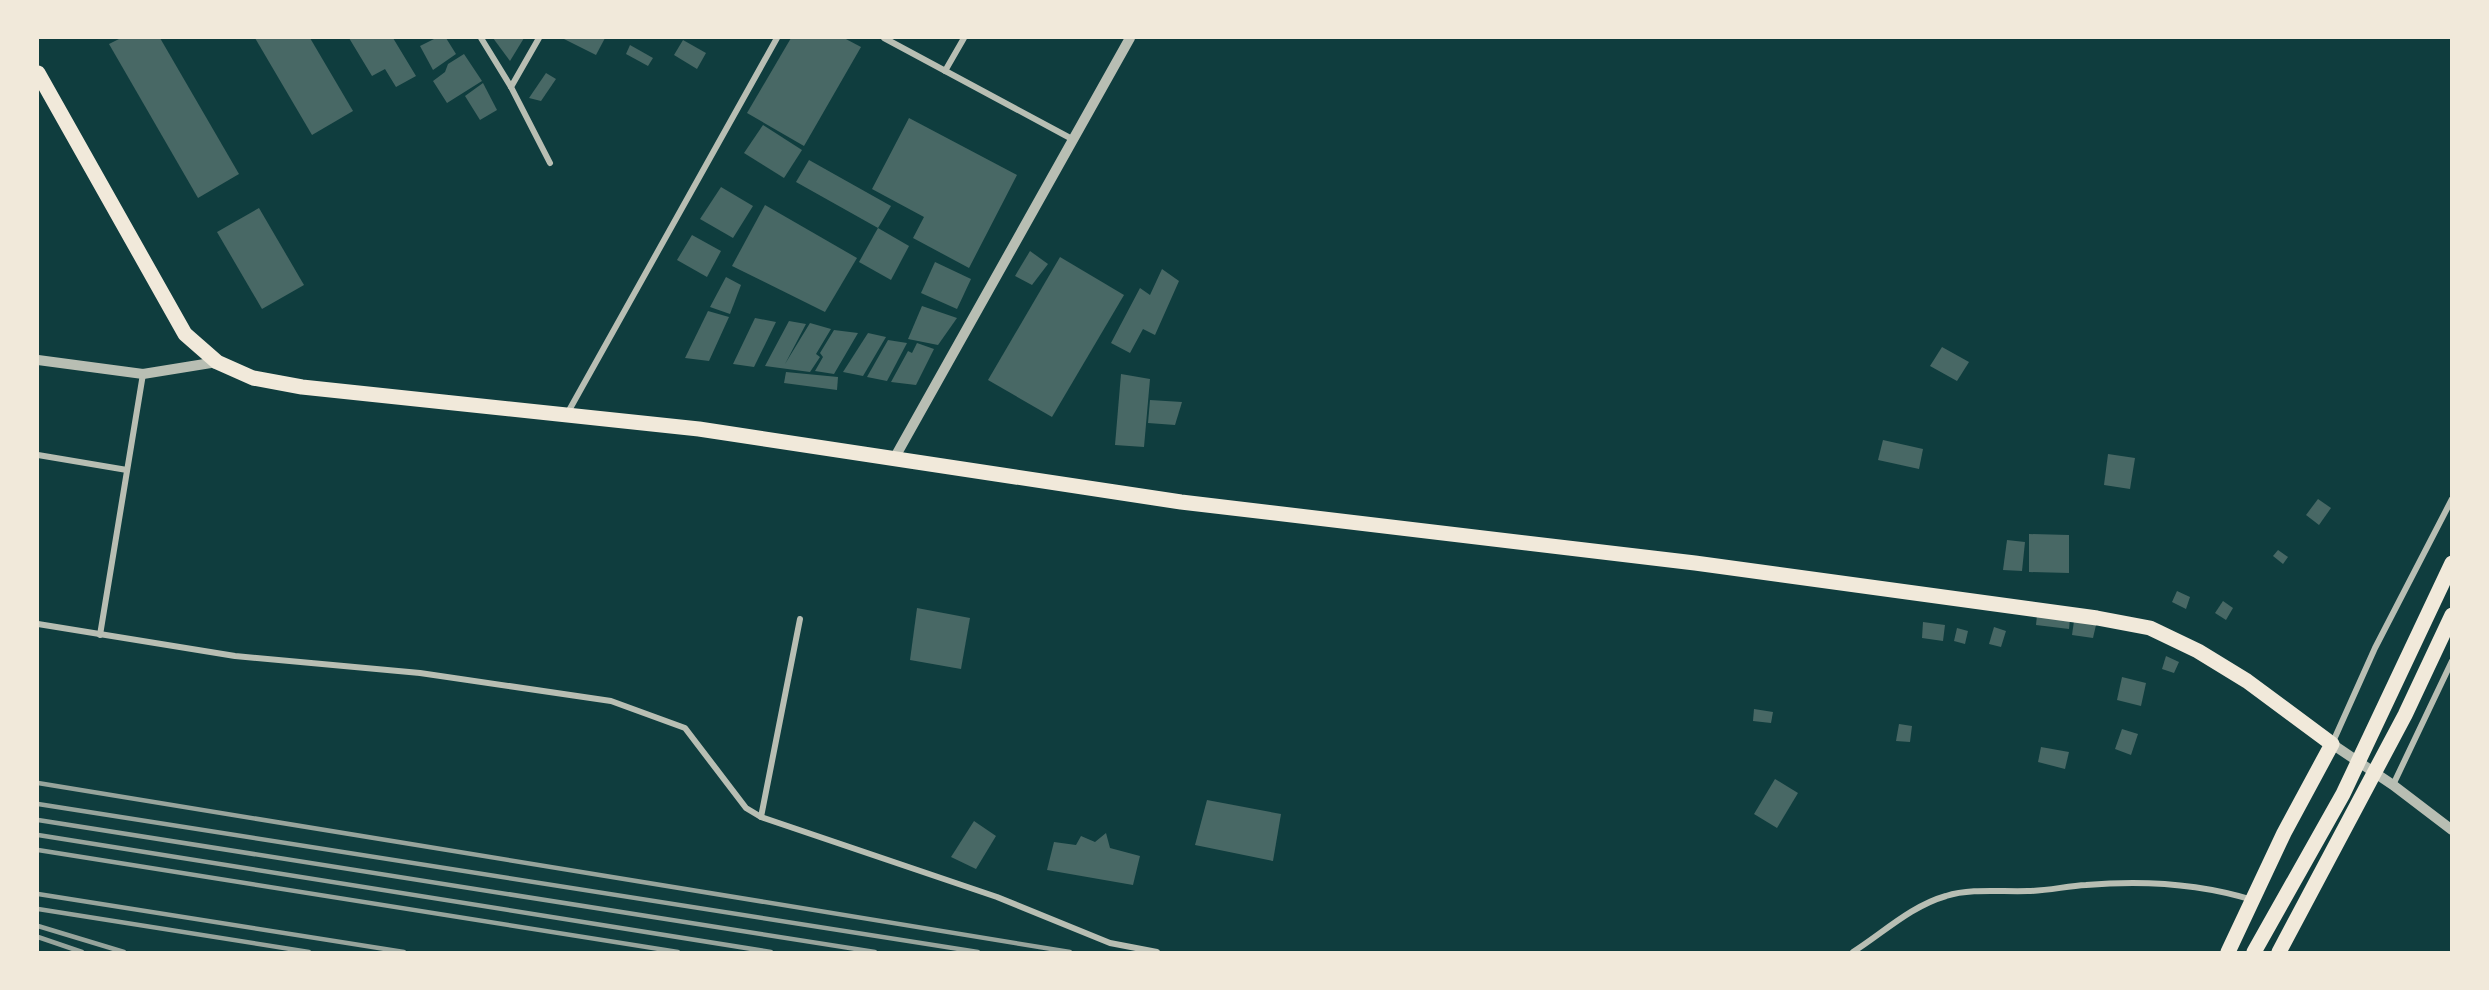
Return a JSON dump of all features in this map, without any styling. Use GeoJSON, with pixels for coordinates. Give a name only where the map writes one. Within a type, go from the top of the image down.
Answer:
{"type":"FeatureCollection","features":[{"type":"Feature","properties":{"kind":"main road"},"geometry":{"type":"LineString","coordinates":[[38,73],[186,334],[217,362],[253,378],[302,387],[699,429],[1181,502],[1695,563],[2097,618],[2150,628],[2199,651],[2247,681],[2332,744],[2284,833],[2228,952]]}},
{"type":"Feature","properties":{"kind":"main road"},"geometry":{"type":"LineString","coordinates":[[2253,952],[2343,794],[2451,563]]}},
{"type":"Feature","properties":{"kind":"main road"},"geometry":{"type":"LineString","coordinates":[[2279,952],[2405,715],[2451,615]]}},
{"type":"Feature","properties":{"kind":"street"},"geometry":{"type":"LineString","coordinates":[[481,38],[510,87],[550,164]]}},
{"type":"Feature","properties":{"kind":"street"},"geometry":{"type":"LineString","coordinates":[[510,87],[539,38]]}},
{"type":"Feature","properties":{"kind":"street"},"geometry":{"type":"LineString","coordinates":[[566,415],[777,38]]}},
{"type":"Feature","properties":{"kind":"street"},"geometry":{"type":"LineString","coordinates":[[884,38],[1072,139]]}},
{"type":"Feature","properties":{"kind":"street"},"geometry":{"type":"LineString","coordinates":[[945,71],[964,38]]}},
{"type":"Feature","properties":{"kind":"street"},"geometry":{"type":"LineString","coordinates":[[895,457],[1130,38]]}},
{"type":"Feature","properties":{"kind":"street"},"geometry":{"type":"LineString","coordinates":[[38,360],[144,374],[217,362]]}},
{"type":"Feature","properties":{"kind":"street"},"geometry":{"type":"LineString","coordinates":[[100,635],[144,374]]}},
{"type":"Feature","properties":{"kind":"street"},"geometry":{"type":"LineString","coordinates":[[38,455],[127,470]]}},
{"type":"Feature","properties":{"kind":"street"},"geometry":{"type":"LineString","coordinates":[[2451,500],[2375,648],[2332,744],[2393,785],[2451,830]]}},
{"type":"Feature","properties":{"kind":"street"},"geometry":{"type":"LineString","coordinates":[[761,817],[800,619]]}},
{"type":"Feature","properties":{"kind":"street"},"geometry":{"type":"LineString","coordinates":[[38,624],[235,656],[420,673],[611,701],[685,728],[746,808],[761,817],[997,897],[1110,943],[1157,952]]}},
{"type":"Feature","properties":{"kind":"street"},"geometry":{"type":"LineString","coordinates":[[2393,785],[2451,661]]}},
{"type":"Feature","properties":{"kind":"street"},"geometry":{"type":"LineString","coordinates":[[1853,952],[1903,916],[1925,904],[1946,896],[1968,892],[2030,891],[2115,883],[2170,883],[2227,892],[2253,900]]}},
{"type":"Feature","properties":{"kind":"building"},"geometry":{"type":"Polygon","coordinates":[[[121,38],[160,38],[239,174],[198,198],[109,44],[121,38]]]}},
{"type":"Feature","properties":{"kind":"building"},"geometry":{"type":"Polygon","coordinates":[[[255,38],[310,38],[353,111],[312,135],[255,38]]]}},
{"type":"Feature","properties":{"kind":"building"},"geometry":{"type":"Polygon","coordinates":[[[349,38],[393,38],[416,76],[396,87],[385,69],[372,76],[349,38]]]}},
{"type":"Feature","properties":{"kind":"building"},"geometry":{"type":"Polygon","coordinates":[[[436,38],[446,38],[456,54],[433,70],[420,46],[436,38]]]}},
{"type":"Feature","properties":{"kind":"building"},"geometry":{"type":"Polygon","coordinates":[[[493,38],[524,38],[510,61],[493,38]]]}},
{"type":"Feature","properties":{"kind":"building"},"geometry":{"type":"Polygon","coordinates":[[[562,38],[605,38],[596,55],[562,38]]]}},
{"type":"Feature","properties":{"kind":"building"},"geometry":{"type":"Polygon","coordinates":[[[791,38],[844,38],[861,47],[804,146],[747,113],[791,38]]]}},
{"type":"Feature","properties":{"kind":"building"},"geometry":{"type":"Polygon","coordinates":[[[683,40],[706,53],[697,69],[674,55],[683,40]]]}},
{"type":"Feature","properties":{"kind":"building"},"geometry":{"type":"Polygon","coordinates":[[[630,45],[653,58],[648,66],[626,54],[630,45]]]}},
{"type":"Feature","properties":{"kind":"building"},"geometry":{"type":"Polygon","coordinates":[[[464,54],[482,81],[447,103],[433,81],[445,72],[448,64],[464,54]]]}},
{"type":"Feature","properties":{"kind":"building"},"geometry":{"type":"Polygon","coordinates":[[[546,73],[556,79],[541,101],[529,98],[546,73]]]}},
{"type":"Feature","properties":{"kind":"building"},"geometry":{"type":"Polygon","coordinates":[[[483,83],[497,110],[480,120],[465,96],[483,83]]]}},
{"type":"Feature","properties":{"kind":"building"},"geometry":{"type":"Polygon","coordinates":[[[909,118],[1017,175],[969,268],[913,238],[924,217],[872,189],[909,118]]]}},
{"type":"Feature","properties":{"kind":"building"},"geometry":{"type":"Polygon","coordinates":[[[763,125],[802,150],[784,178],[744,153],[763,125]]]}},
{"type":"Feature","properties":{"kind":"building"},"geometry":{"type":"Polygon","coordinates":[[[809,160],[891,206],[878,228],[796,182],[809,160]]]}},
{"type":"Feature","properties":{"kind":"building"},"geometry":{"type":"Polygon","coordinates":[[[721,187],[753,206],[733,238],[700,219],[721,187]]]}},
{"type":"Feature","properties":{"kind":"building"},"geometry":{"type":"Polygon","coordinates":[[[765,205],[857,258],[825,312],[732,266],[765,205]]]}},
{"type":"Feature","properties":{"kind":"building"},"geometry":{"type":"Polygon","coordinates":[[[259,208],[304,285],[262,309],[217,232],[259,208]]]}},
{"type":"Feature","properties":{"kind":"building"},"geometry":{"type":"Polygon","coordinates":[[[878,228],[909,246],[891,280],[859,262],[878,228]]]}},
{"type":"Feature","properties":{"kind":"building"},"geometry":{"type":"Polygon","coordinates":[[[692,235],[721,251],[707,277],[677,260],[692,235]]]}},
{"type":"Feature","properties":{"kind":"building"},"geometry":{"type":"Polygon","coordinates":[[[1030,251],[1048,264],[1032,285],[1015,276],[1030,251]]]}},
{"type":"Feature","properties":{"kind":"building"},"geometry":{"type":"Polygon","coordinates":[[[1060,257],[1124,295],[1052,417],[988,380],[1060,257]]]}},
{"type":"Feature","properties":{"kind":"building"},"geometry":{"type":"Polygon","coordinates":[[[935,262],[971,279],[957,309],[921,293],[935,262]]]}},
{"type":"Feature","properties":{"kind":"building"},"geometry":{"type":"Polygon","coordinates":[[[1162,269],[1179,281],[1155,335],[1143,329],[1130,353],[1111,343],[1140,288],[1150,295],[1162,269]]]}},
{"type":"Feature","properties":{"kind":"building"},"geometry":{"type":"Polygon","coordinates":[[[726,277],[741,285],[730,314],[710,307],[726,277]]]}},
{"type":"Feature","properties":{"kind":"building"},"geometry":{"type":"Polygon","coordinates":[[[922,306],[957,318],[938,345],[908,339],[922,306]]]}},
{"type":"Feature","properties":{"kind":"building"},"geometry":{"type":"Polygon","coordinates":[[[708,311],[729,317],[709,361],[685,358],[708,311]]]}},
{"type":"Feature","properties":{"kind":"building"},"geometry":{"type":"Polygon","coordinates":[[[755,318],[776,322],[754,367],[733,364],[755,318]]]}},
{"type":"Feature","properties":{"kind":"building"},"geometry":{"type":"Polygon","coordinates":[[[789,321],[806,324],[785,364],[810,323],[831,329],[816,354],[820,357],[810,372],[765,366],[789,321]]]}},
{"type":"Feature","properties":{"kind":"building"},"geometry":{"type":"Polygon","coordinates":[[[834,330],[858,333],[834,374],[815,371],[823,357],[820,353],[834,330]]]}},
{"type":"Feature","properties":{"kind":"building"},"geometry":{"type":"Polygon","coordinates":[[[868,333],[886,337],[863,376],[843,372],[868,333]]]}},
{"type":"Feature","properties":{"kind":"building"},"geometry":{"type":"Polygon","coordinates":[[[888,340],[907,343],[887,381],[867,377],[888,340]]]}},
{"type":"Feature","properties":{"kind":"building"},"geometry":{"type":"Polygon","coordinates":[[[917,343],[934,349],[916,385],[891,382],[908,351],[912,353],[917,343]]]}},
{"type":"Feature","properties":{"kind":"building"},"geometry":{"type":"Polygon","coordinates":[[[1942,347],[1969,362],[1957,381],[1930,366],[1942,347]]]}},
{"type":"Feature","properties":{"kind":"building"},"geometry":{"type":"Polygon","coordinates":[[[786,372],[838,377],[837,390],[784,383],[786,372]]]}},
{"type":"Feature","properties":{"kind":"building"},"geometry":{"type":"Polygon","coordinates":[[[1121,374],[1150,379],[1144,447],[1115,445],[1121,374]]]}},
{"type":"Feature","properties":{"kind":"building"},"geometry":{"type":"Polygon","coordinates":[[[1150,400],[1182,402],[1175,425],[1148,423],[1150,400]]]}},
{"type":"Feature","properties":{"kind":"building"},"geometry":{"type":"Polygon","coordinates":[[[1883,440],[1923,449],[1919,469],[1878,460],[1883,440]]]}},
{"type":"Feature","properties":{"kind":"building"},"geometry":{"type":"Polygon","coordinates":[[[2108,454],[2135,458],[2130,489],[2104,485],[2108,454]]]}},
{"type":"Feature","properties":{"kind":"building"},"geometry":{"type":"Polygon","coordinates":[[[2318,499],[2331,508],[2319,525],[2306,515],[2318,499]]]}},
{"type":"Feature","properties":{"kind":"building"},"geometry":{"type":"Polygon","coordinates":[[[2029,534],[2069,535],[2069,573],[2029,572],[2029,534]]]}},
{"type":"Feature","properties":{"kind":"building"},"geometry":{"type":"Polygon","coordinates":[[[2007,540],[2025,542],[2022,571],[2003,570],[2007,540]]]}},
{"type":"Feature","properties":{"kind":"building"},"geometry":{"type":"Polygon","coordinates":[[[2278,550],[2288,557],[2283,564],[2273,556],[2278,550]]]}},
{"type":"Feature","properties":{"kind":"building"},"geometry":{"type":"Polygon","coordinates":[[[2177,591],[2190,597],[2186,609],[2172,602],[2177,591]]]}},
{"type":"Feature","properties":{"kind":"building"},"geometry":{"type":"Polygon","coordinates":[[[2223,601],[2233,608],[2226,620],[2215,613],[2223,601]]]}},
{"type":"Feature","properties":{"kind":"building"},"geometry":{"type":"Polygon","coordinates":[[[917,608],[970,618],[961,669],[910,660],[917,608]]]}},
{"type":"Feature","properties":{"kind":"building"},"geometry":{"type":"Polygon","coordinates":[[[2037,615],[2070,619],[2069,629],[2036,625],[2037,615]]]}},
{"type":"Feature","properties":{"kind":"building"},"geometry":{"type":"Polygon","coordinates":[[[2074,621],[2096,625],[2093,638],[2072,635],[2074,621]]]}},
{"type":"Feature","properties":{"kind":"building"},"geometry":{"type":"Polygon","coordinates":[[[1923,622],[1945,625],[1943,641],[1922,638],[1923,622]]]}},
{"type":"Feature","properties":{"kind":"building"},"geometry":{"type":"Polygon","coordinates":[[[1994,627],[2006,631],[2001,647],[1989,644],[1994,627]]]}},
{"type":"Feature","properties":{"kind":"building"},"geometry":{"type":"Polygon","coordinates":[[[1957,628],[1968,631],[1965,644],[1954,641],[1957,628]]]}},
{"type":"Feature","properties":{"kind":"building"},"geometry":{"type":"Polygon","coordinates":[[[2166,656],[2179,662],[2174,673],[2162,669],[2166,656]]]}},
{"type":"Feature","properties":{"kind":"building"},"geometry":{"type":"Polygon","coordinates":[[[2122,677],[2146,683],[2141,706],[2117,700],[2122,677]]]}},
{"type":"Feature","properties":{"kind":"building"},"geometry":{"type":"Polygon","coordinates":[[[1754,709],[1773,712],[1771,723],[1753,721],[1754,709]]]}},
{"type":"Feature","properties":{"kind":"building"},"geometry":{"type":"Polygon","coordinates":[[[1899,724],[1912,726],[1910,742],[1896,741],[1899,724]]]}},
{"type":"Feature","properties":{"kind":"building"},"geometry":{"type":"Polygon","coordinates":[[[2122,729],[2138,734],[2131,755],[2115,749],[2122,729]]]}},
{"type":"Feature","properties":{"kind":"building"},"geometry":{"type":"Polygon","coordinates":[[[2041,747],[2069,752],[2065,769],[2038,762],[2041,747]]]}},
{"type":"Feature","properties":{"kind":"building"},"geometry":{"type":"Polygon","coordinates":[[[1775,779],[1798,793],[1777,828],[1754,814],[1775,779]]]}},
{"type":"Feature","properties":{"kind":"building"},"geometry":{"type":"Polygon","coordinates":[[[1207,800],[1281,814],[1273,861],[1195,845],[1207,800]]]}},
{"type":"Feature","properties":{"kind":"building"},"geometry":{"type":"Polygon","coordinates":[[[974,821],[996,836],[976,869],[951,857],[974,821]]]}},
{"type":"Feature","properties":{"kind":"building"},"geometry":{"type":"Polygon","coordinates":[[[1106,833],[1110,848],[1140,856],[1133,885],[1047,870],[1054,842],[1076,845],[1081,836],[1095,842],[1106,833]]]}},
{"type":"Feature","properties":{"kind":"railway"},"geometry":{"type":"LineString","coordinates":[[38,783],[1070,952]]}},
{"type":"Feature","properties":{"kind":"railway"},"geometry":{"type":"LineString","coordinates":[[38,804],[978,952]]}},
{"type":"Feature","properties":{"kind":"railway"},"geometry":{"type":"LineString","coordinates":[[38,820],[875,952]]}},
{"type":"Feature","properties":{"kind":"railway"},"geometry":{"type":"LineString","coordinates":[[38,835],[771,952]]}},
{"type":"Feature","properties":{"kind":"railway"},"geometry":{"type":"LineString","coordinates":[[38,850],[678,952]]}},
{"type":"Feature","properties":{"kind":"railway"},"geometry":{"type":"LineString","coordinates":[[38,894],[404,952]]}},
{"type":"Feature","properties":{"kind":"railway"},"geometry":{"type":"LineString","coordinates":[[38,909],[309,952]]}},
{"type":"Feature","properties":{"kind":"railway"},"geometry":{"type":"LineString","coordinates":[[38,926],[124,952]]}},
{"type":"Feature","properties":{"kind":"railway"},"geometry":{"type":"LineString","coordinates":[[38,937],[82,952]]}}]}
